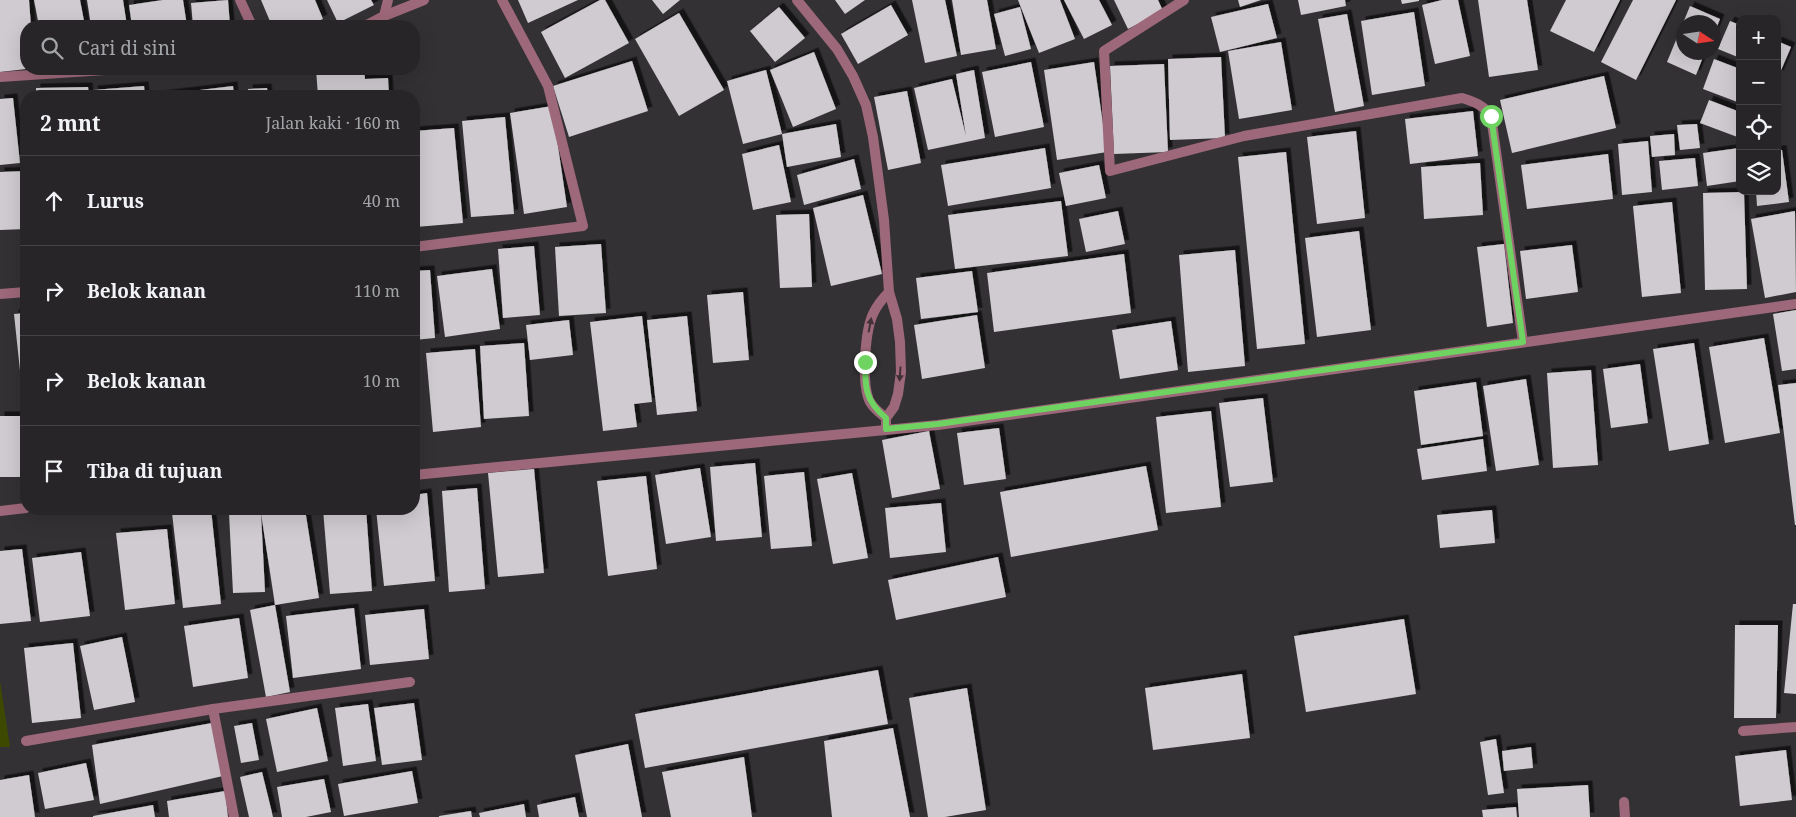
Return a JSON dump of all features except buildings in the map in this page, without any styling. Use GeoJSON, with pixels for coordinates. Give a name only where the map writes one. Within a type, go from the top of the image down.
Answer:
{"type":"FeatureCollection","features":[{"type":"Feature","properties":{"kind":"street"},"geometry":{"type":"LineString","coordinates":[[240,0],[249,20]]}},
{"type":"Feature","properties":{"kind":"street"},"geometry":{"type":"LineString","coordinates":[[384,16],[388,0]]}},
{"type":"Feature","properties":{"kind":"street"},"geometry":{"type":"LineString","coordinates":[[376,20],[424,0]]}},
{"type":"Feature","properties":{"kind":"street"},"geometry":{"type":"LineString","coordinates":[[420,246],[583,226],[548,86],[502,0]]}},
{"type":"Feature","properties":{"kind":"street"},"geometry":{"type":"LineString","coordinates":[[797,0],[837,49],[853,76],[866,105],[873,137],[884,220],[889,292],[897,320],[900,342],[901,372],[898,394],[894,407],[886,418],[886,429]]}},
{"type":"Feature","properties":{"kind":"street"},"geometry":{"type":"LineString","coordinates":[[1184,0],[1104,51],[1110,171],[1244,136],[1462,98],[1476,102],[1485,108],[1491,116],[1523,342]]}},
{"type":"Feature","properties":{"kind":"street"},"geometry":{"type":"LineString","coordinates":[[0,77],[30,75]]}},
{"type":"Feature","properties":{"kind":"street"},"geometry":{"type":"LineString","coordinates":[[0,294],[20,292]]}},
{"type":"Feature","properties":{"kind":"street"},"geometry":{"type":"LineString","coordinates":[[886,418],[876,410],[866,392],[865,362],[872,315],[880,300],[889,292]]}},
{"type":"Feature","properties":{"kind":"street"},"geometry":{"type":"LineString","coordinates":[[420,474],[938,424],[1796,304]]}},
{"type":"Feature","properties":{"kind":"street"},"geometry":{"type":"LineString","coordinates":[[0,511],[20,509]]}},
{"type":"Feature","properties":{"kind":"street"},"geometry":{"type":"LineString","coordinates":[[26,741],[213,709],[410,682]]}},
{"type":"Feature","properties":{"kind":"street"},"geometry":{"type":"LineString","coordinates":[[213,709],[234,817]]}},
{"type":"Feature","properties":{"kind":"street"},"geometry":{"type":"LineString","coordinates":[[1743,731],[1796,727]]}},
{"type":"Feature","properties":{"kind":"street"},"geometry":{"type":"LineString","coordinates":[[1624,802],[1624,817]]}},
{"type":"Feature","properties":{"kind":"green space"},"geometry":{"type":"Polygon","coordinates":[[[0,681],[10,747],[0,747],[0,681]]]}},
{"type":"Feature","properties":{"kind":"route"},"geometry":{"type":"LineString","coordinates":[[865,362],[866,392],[876,410],[886,418],[886,429],[938,424],[1523,342],[1491,116]]}}]}
